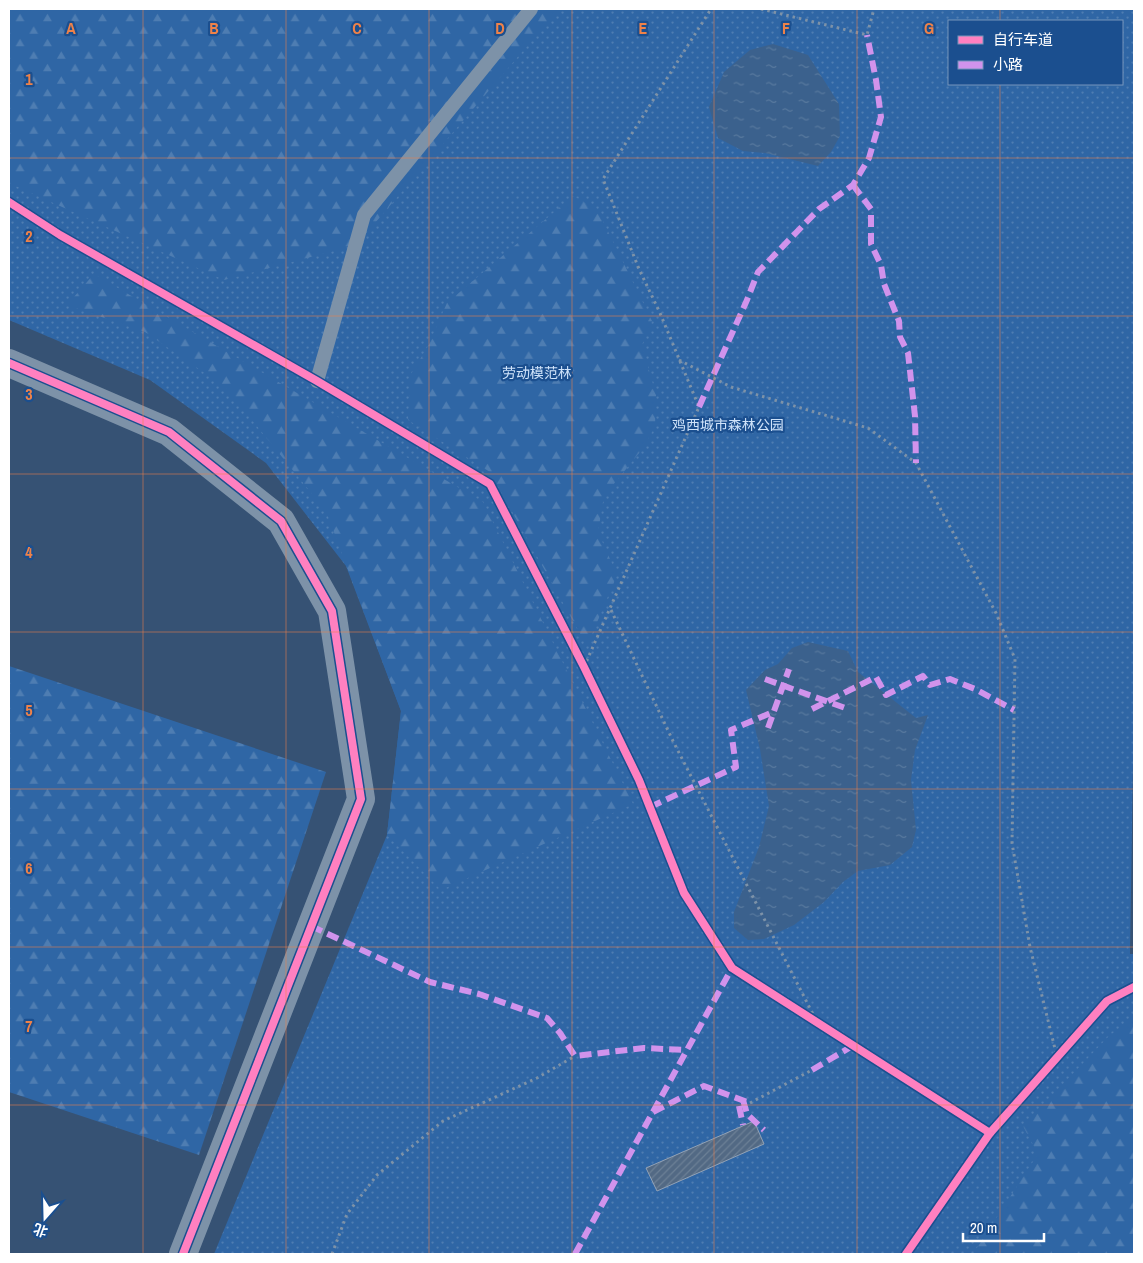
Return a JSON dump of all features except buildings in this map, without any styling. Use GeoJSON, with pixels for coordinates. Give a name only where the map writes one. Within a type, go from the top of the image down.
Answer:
{"type":"FeatureCollection","features":[{"type":"Feature","properties":{"kind":"street"},"geometry":{"type":"LineString","coordinates":[[9,363],[168,432],[281,521],[332,611],[361,799],[182,1254]]}},
{"type":"Feature","properties":{"kind":"lane"},"geometry":{"type":"LineString","coordinates":[[317,381],[364,215],[531,9]]}},
{"type":"Feature","properties":{"kind":"path"},"geometry":{"type":"LineString","coordinates":[[584,667],[699,407],[639,269],[604,179],[711,9]]}},
{"type":"Feature","properties":{"kind":"path"},"geometry":{"type":"LineString","coordinates":[[761,9],[867,35],[874,9]]}},
{"type":"Feature","properties":{"kind":"path"},"geometry":{"type":"LineString","coordinates":[[679,360],[731,387],[868,428],[916,463],[996,613],[1015,659],[1012,843],[1030,948],[1057,1057]]}},
{"type":"Feature","properties":{"kind":"path"},"geometry":{"type":"LineString","coordinates":[[610,610],[673,741],[817,1022]]}},
{"type":"Feature","properties":{"kind":"path"},"geometry":{"type":"LineString","coordinates":[[580,658],[588,676]]}},
{"type":"Feature","properties":{"kind":"path"},"geometry":{"type":"LineString","coordinates":[[802,1012],[825,1027]]}},
{"type":"Feature","properties":{"kind":"path"},"geometry":{"type":"LineString","coordinates":[[1051,1064],[1064,1050]]}},
{"type":"Feature","properties":{"kind":"path"},"geometry":{"type":"LineString","coordinates":[[332,1254],[347,1214],[378,1175],[443,1121],[538,1078],[575,1056]]}},
{"type":"Feature","properties":{"kind":"path"},"geometry":{"type":"LineString","coordinates":[[750,1103],[812,1070]]}},
{"type":"Feature","properties":{"kind":"green space","name":"鸡西城市森林公园"},"geometry":{"type":"Polygon","coordinates":[[[9,9],[1134,9],[1134,699],[1130,954],[1134,954],[1134,1254],[214,1254],[387,835],[401,711],[346,566],[266,463],[150,380],[9,320],[9,9]]]}},
{"type":"Feature","properties":{"kind":"green space"},"geometry":{"type":"Polygon","coordinates":[[[9,9],[559,9],[356,245],[224,280],[9,183],[9,9]]]}},
{"type":"Feature","properties":{"kind":"green space","name":"劳动模范林"},"geometry":{"type":"Polygon","coordinates":[[[573,196],[597,209],[652,321],[642,345],[656,395],[655,426],[644,447],[604,496],[598,532],[617,575],[587,646],[490,472],[408,420],[411,374],[427,348],[447,303],[573,196]]]}},
{"type":"Feature","properties":{"kind":"green space"},"geometry":{"type":"Polygon","coordinates":[[[94,274],[483,502],[633,804],[441,890],[387,835],[401,711],[326,511],[225,387],[145,332],[67,305],[94,274]]]}},
{"type":"Feature","properties":{"kind":"green space"},"geometry":{"type":"Polygon","coordinates":[[[9,666],[326,772],[199,1155],[9,1092],[9,666]]]}},
{"type":"Feature","properties":{"kind":"green space"},"geometry":{"type":"Polygon","coordinates":[[[1134,1017],[1134,1254],[973,1254],[1038,1154],[1023,1126],[1109,1036],[1134,1017]]]}},
{"type":"Feature","properties":{"kind":"water"},"geometry":{"type":"Polygon","coordinates":[[[773,44],[808,55],[839,104],[840,136],[831,152],[818,166],[765,153],[743,151],[718,138],[709,107],[724,72],[750,50],[773,44]]]}},
{"type":"Feature","properties":{"kind":"water"},"geometry":{"type":"Polygon","coordinates":[[[808,642],[848,651],[858,672],[916,718],[928,715],[915,750],[911,780],[916,830],[912,847],[890,865],[858,871],[843,882],[824,902],[794,925],[764,939],[748,940],[734,928],[734,912],[759,847],[769,806],[760,749],[746,690],[765,670],[778,664],[792,648],[808,642]]]}},
{"type":"Feature","properties":{"kind":"marked path"},"geometry":{"type":"LineString","coordinates":[[699,407],[758,272],[819,209],[853,185],[869,158],[881,117],[867,35]]}},
{"type":"Feature","properties":{"kind":"marked path"},"geometry":{"type":"LineString","coordinates":[[853,185],[871,209],[871,244],[881,265],[884,284],[899,321],[900,337],[908,353],[915,416],[916,463]]}},
{"type":"Feature","properties":{"kind":"marked path"},"geometry":{"type":"LineString","coordinates":[[768,728],[789,669]]}},
{"type":"Feature","properties":{"kind":"marked path"},"geometry":{"type":"LineString","coordinates":[[812,709],[876,677],[886,695],[923,676],[930,685],[950,679],[975,689],[1014,710]]}},
{"type":"Feature","properties":{"kind":"marked path"},"geometry":{"type":"LineString","coordinates":[[765,679],[848,709]]}},
{"type":"Feature","properties":{"kind":"marked path"},"geometry":{"type":"LineString","coordinates":[[650,807],[736,767],[731,730],[773,712]]}},
{"type":"Feature","properties":{"kind":"marked path"},"geometry":{"type":"LineString","coordinates":[[311,926],[430,982],[479,994],[547,1018],[560,1033],[575,1056],[644,1048],[687,1050]]}},
{"type":"Feature","properties":{"kind":"marked path"},"geometry":{"type":"LineString","coordinates":[[575,1254],[732,968]]}},
{"type":"Feature","properties":{"kind":"marked path"},"geometry":{"type":"LineString","coordinates":[[812,1070],[854,1045]]}},
{"type":"Feature","properties":{"kind":"marked path"},"geometry":{"type":"LineString","coordinates":[[653,1112],[704,1086],[750,1103]]}},
{"type":"Feature","properties":{"kind":"marked path"},"geometry":{"type":"LineString","coordinates":[[743,1100],[747,1114],[764,1130]]}},
{"type":"Feature","properties":{"kind":"marked path"},"geometry":{"type":"LineString","coordinates":[[739,1106],[743,1125]]}},
{"type":"Feature","properties":{"kind":"cycle path"},"geometry":{"type":"LineString","coordinates":[[9,202],[60,235],[317,381],[490,484],[584,667],[639,780],[684,893],[732,968],[990,1133]]}},
{"type":"Feature","properties":{"kind":"cycle path"},"geometry":{"type":"LineString","coordinates":[[9,363],[169,432],[281,521],[332,611],[361,799],[183,1254]]}},
{"type":"Feature","properties":{"kind":"cycle path"},"geometry":{"type":"LineString","coordinates":[[906,1254],[990,1133],[1107,1001],[1134,987]]}}]}
